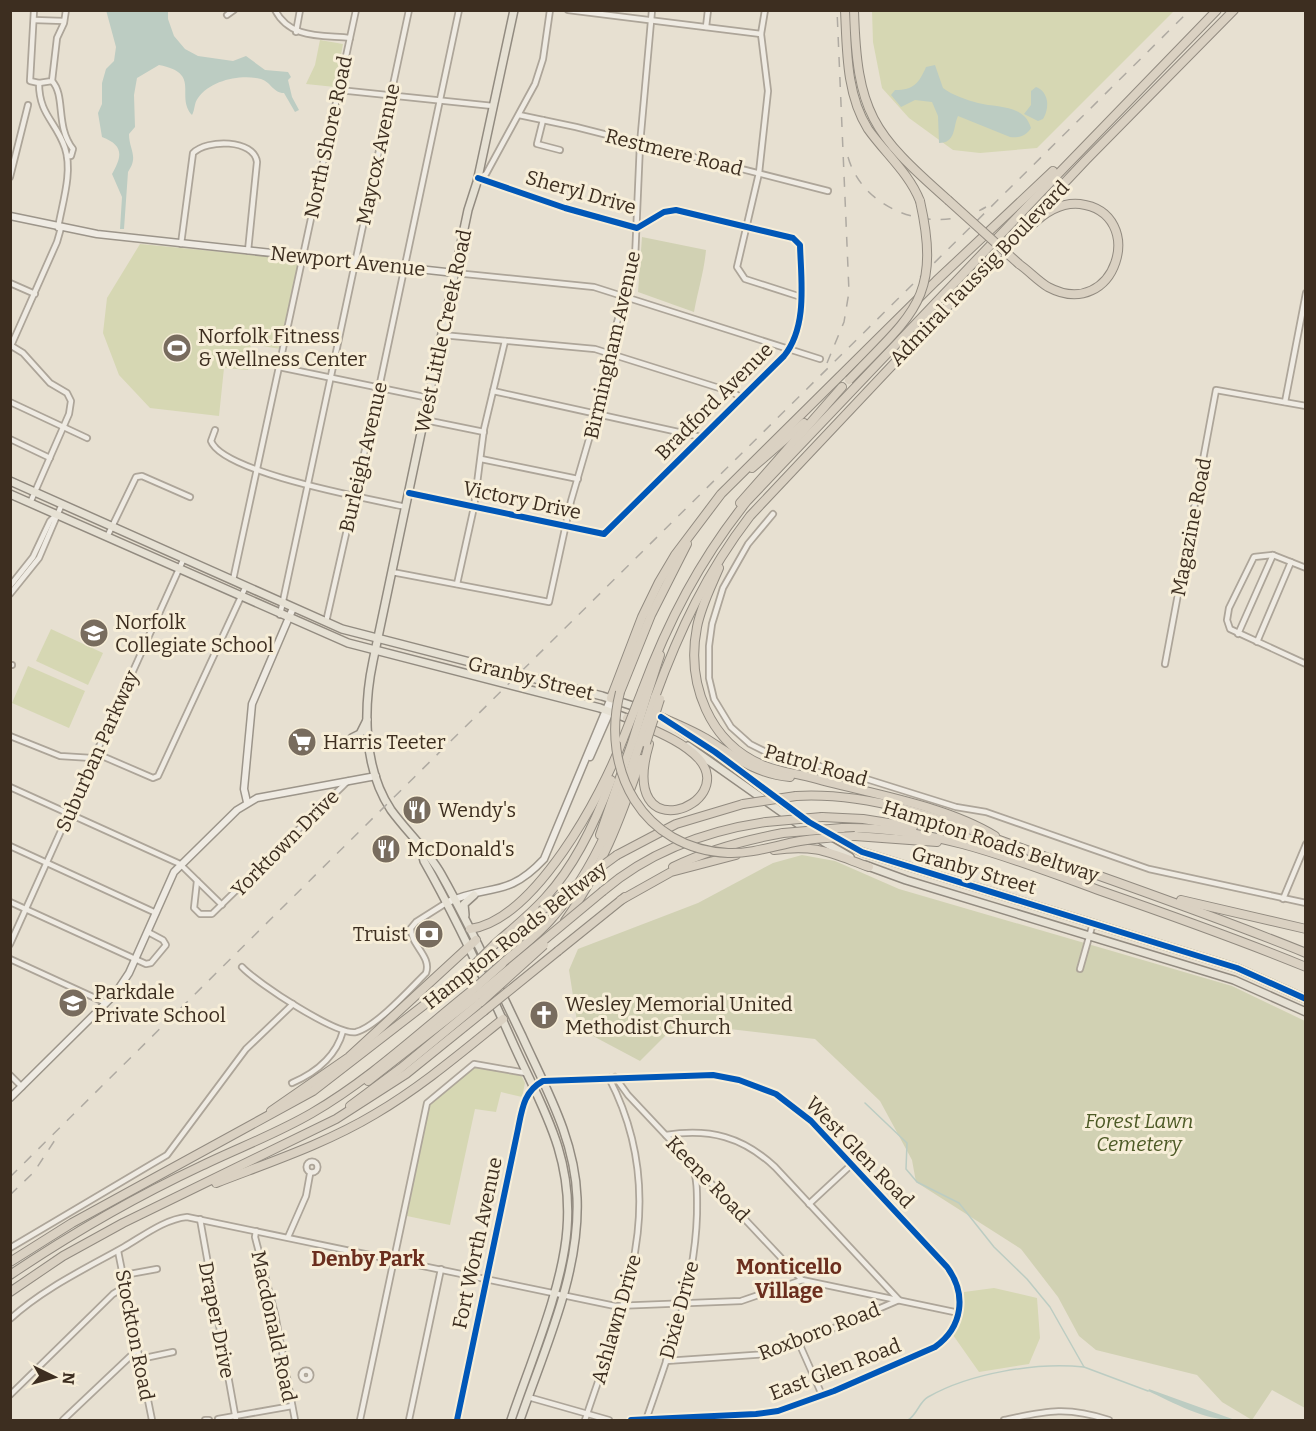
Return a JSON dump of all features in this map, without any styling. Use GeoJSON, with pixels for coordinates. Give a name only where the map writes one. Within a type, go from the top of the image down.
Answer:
{"type":"FeatureCollection","features":[{"type":"Feature","properties":{"kind":"highway"},"geometry":{"type":"LineString","coordinates":[[478,995],[502,964],[554,917],[583,877],[636,741],[651,695],[667,628],[724,524],[746,495],[907,319],[921,292],[929,255],[927,229],[920,201],[912,183],[867,127],[857,104],[848,61],[845,10]]}},
{"type":"Feature","properties":{"kind":"highway"},"geometry":{"type":"LineString","coordinates":[[854,10],[857,70],[870,114],[891,147],[948,200],[1020,264],[1041,282],[1055,290],[1070,293],[1086,292],[1100,285],[1111,273],[1118,258],[1117,235],[1104,215],[1090,206],[1074,203],[1051,210],[1034,223],[962,298],[936,319]]}},
{"type":"Feature","properties":{"kind":"highway"},"geometry":{"type":"LineString","coordinates":[[709,552],[763,484],[1215,10]]}},
{"type":"Feature","properties":{"kind":"highway","name":"Admiral Taussig Boulevard"},"geometry":{"type":"LineString","coordinates":[[731,542],[766,498],[1234,10]]}},
{"type":"Feature","properties":{"kind":"highway"},"geometry":{"type":"LineString","coordinates":[[610,698],[651,597],[675,555],[708,512],[760,454],[936,280],[1156,71]]}},
{"type":"Feature","properties":{"kind":"highway"},"geometry":{"type":"LineString","coordinates":[[708,512],[739,480],[843,387]]}},
{"type":"Feature","properties":{"kind":"highway"},"geometry":{"type":"LineString","coordinates":[[695,530],[651,615],[620,692],[614,739],[622,777],[638,805],[670,835],[702,849],[727,853],[803,841],[855,836],[927,840],[1009,858]]}},
{"type":"Feature","properties":{"kind":"highway"},"geometry":{"type":"LineString","coordinates":[[630,717],[651,695],[679,642],[697,599],[731,542]]}},
{"type":"Feature","properties":{"kind":"highway"},"geometry":{"type":"LineString","coordinates":[[731,542],[707,593],[697,627],[694,667],[700,697],[719,733],[749,758],[765,766],[935,812],[980,827],[1007,844]]}},
{"type":"Feature","properties":{"kind":"highway"},"geometry":{"type":"LineString","coordinates":[[470,929],[499,919],[556,862],[590,814],[636,741],[651,729],[651,695]]}},
{"type":"Feature","properties":{"kind":"highway"},"geometry":{"type":"LineString","coordinates":[[630,717],[677,744],[701,763],[706,777],[705,786],[692,805],[671,811],[659,808],[649,799],[642,777],[630,717]]}},
{"type":"Feature","properties":{"kind":"highway"},"geometry":{"type":"LineString","coordinates":[[662,717],[697,734],[740,762],[760,771],[771,775],[819,780]]}},
{"type":"Feature","properties":{"kind":"highway"},"geometry":{"type":"LineString","coordinates":[[10,1275],[86,1226],[322,1107],[544,945],[577,903],[601,862],[616,830],[636,741]]}},
{"type":"Feature","properties":{"kind":"highway"},"geometry":{"type":"LineString","coordinates":[[496,946],[545,898],[567,869],[636,741]]}},
{"type":"Feature","properties":{"kind":"highway","name":"Hampton Roads Beltway"},"geometry":{"type":"LineString","coordinates":[[10,1262],[72,1223],[243,1131],[333,1077],[468,971],[541,910],[617,855],[676,824],[743,804],[796,796],[847,798],[890,806],[1111,880],[1305,953]]}},
{"type":"Feature","properties":{"kind":"highway"},"geometry":{"type":"LineString","coordinates":[[263,1156],[363,1097],[478,995],[623,874],[662,852],[696,838],[766,822],[822,817],[884,822],[935,832],[986,850]]}},
{"type":"Feature","properties":{"kind":"highway","name":"Hampton Roads Beltway"},"geometry":{"type":"LineString","coordinates":[[10,1292],[95,1238],[161,1203],[307,1136],[371,1098],[484,1011],[621,900],[647,882],[696,857],[741,842],[783,833],[842,828],[902,831],[986,850],[1207,928],[1305,967]]}},
{"type":"Feature","properties":{"kind":"highway"},"geometry":{"type":"LineString","coordinates":[[621,900],[671,872],[692,865],[726,856],[800,846],[823,849],[869,867]]}},
{"type":"Feature","properties":{"kind":"highway"},"geometry":{"type":"LineString","coordinates":[[1111,880],[1188,902],[1305,929]]}},
{"type":"Feature","properties":{"kind":"highway"},"geometry":{"type":"LineString","coordinates":[[243,1131],[349,1057],[476,940]]}},
{"type":"Feature","properties":{"kind":"highway"},"geometry":{"type":"LineString","coordinates":[[95,1238],[194,1192],[305,1149],[353,1126],[427,1080],[503,1019]]}},
{"type":"Feature","properties":{"kind":"main road","name":"West Little Creek Road"},"geometry":{"type":"LineString","coordinates":[[421,849],[388,804],[375,776],[368,717],[368,686],[455,273],[514,10]]}},
{"type":"Feature","properties":{"kind":"main road","name":"Granby Street"},"geometry":{"type":"LineString","coordinates":[[10,481],[326,622],[377,640],[610,698],[662,717],[715,752],[796,813],[848,846],[883,861],[1093,923],[1244,971],[1305,999]]}},
{"type":"Feature","properties":{"kind":"main road","name":"Granby Street"},"geometry":{"type":"LineString","coordinates":[[12,498],[30,503],[289,619],[375,651],[630,717],[710,759],[824,842],[869,867],[1249,985],[1305,1011]]}},
{"type":"Feature","properties":{"kind":"main road"},"geometry":{"type":"LineString","coordinates":[[352,738],[361,733],[368,717]]}},
{"type":"Feature","properties":{"kind":"main road"},"geometry":{"type":"LineString","coordinates":[[421,849],[430,857],[476,940],[543,1081],[567,1137],[576,1183],[575,1245],[562,1294],[520,1420]]}},
{"type":"Feature","properties":{"kind":"main road"},"geometry":{"type":"LineString","coordinates":[[421,849],[424,861],[469,947],[553,1127],[568,1187],[566,1245],[553,1293],[511,1420]]}},
{"type":"Feature","properties":{"kind":"main road"},"geometry":{"type":"LineString","coordinates":[[470,929],[464,904],[474,895]]}},
{"type":"Feature","properties":{"kind":"main road"},"geometry":{"type":"LineString","coordinates":[[503,1019],[508,1007]]}},
{"type":"Feature","properties":{"kind":"street"},"geometry":{"type":"LineString","coordinates":[[34,10],[30,81],[39,83],[52,81]]}},
{"type":"Feature","properties":{"kind":"street"},"geometry":{"type":"LineString","coordinates":[[66,10],[57,38],[52,81],[59,95],[62,128],[73,149],[71,156],[67,156]]}},
{"type":"Feature","properties":{"kind":"street"},"geometry":{"type":"LineString","coordinates":[[227,15],[234,10]]}},
{"type":"Feature","properties":{"kind":"street"},"geometry":{"type":"LineString","coordinates":[[275,10],[284,25],[296,32],[350,38]]}},
{"type":"Feature","properties":{"kind":"street"},"geometry":{"type":"LineString","coordinates":[[296,32],[300,10]]}},
{"type":"Feature","properties":{"kind":"street","name":"North Shore Road"},"geometry":{"type":"LineString","coordinates":[[233,580],[356,10]]}},
{"type":"Feature","properties":{"kind":"street","name":"Maycox Avenue"},"geometry":{"type":"LineString","coordinates":[[280,615],[409,10]]}},
{"type":"Feature","properties":{"kind":"street","name":"Burleigh Avenue"},"geometry":{"type":"LineString","coordinates":[[326,622],[379,388],[459,10]]}},
{"type":"Feature","properties":{"kind":"street"},"geometry":{"type":"LineString","coordinates":[[478,178],[486,174],[535,84],[543,59],[550,10]]}},
{"type":"Feature","properties":{"kind":"street"},"geometry":{"type":"LineString","coordinates":[[568,10],[600,12],[651,21],[761,34]]}},
{"type":"Feature","properties":{"kind":"street","name":"Birmingham Avenue"},"geometry":{"type":"LineString","coordinates":[[457,584],[549,602],[565,526],[596,416],[608,354],[635,259],[640,144],[652,10]]}},
{"type":"Feature","properties":{"kind":"street"},"geometry":{"type":"LineString","coordinates":[[706,27],[708,10]]}},
{"type":"Feature","properties":{"kind":"street"},"geometry":{"type":"LineString","coordinates":[[765,10],[761,34],[768,92],[759,173],[737,263],[738,273],[745,279],[801,297]]}},
{"type":"Feature","properties":{"kind":"street"},"geometry":{"type":"LineString","coordinates":[[34,20],[64,21]]}},
{"type":"Feature","properties":{"kind":"street"},"geometry":{"type":"LineString","coordinates":[[30,503],[71,409],[70,398],[45,378],[23,353],[11,346],[57,242],[67,156],[63,143],[42,107],[39,83]]}},
{"type":"Feature","properties":{"kind":"street"},"geometry":{"type":"LineString","coordinates":[[339,90],[493,106]]}},
{"type":"Feature","properties":{"kind":"street"},"geometry":{"type":"LineString","coordinates":[[10,177],[28,105]]}},
{"type":"Feature","properties":{"kind":"street","name":"Restmere Road"},"geometry":{"type":"LineString","coordinates":[[519,115],[828,192]]}},
{"type":"Feature","properties":{"kind":"street"},"geometry":{"type":"LineString","coordinates":[[543,120],[537,144],[560,150]]}},
{"type":"Feature","properties":{"kind":"street"},"geometry":{"type":"LineString","coordinates":[[181,244],[193,153],[200,147],[211,144],[247,146],[255,152],[257,162],[248,251]]}},
{"type":"Feature","properties":{"kind":"street","name":"Sheryl Drive"},"geometry":{"type":"LineString","coordinates":[[478,178],[564,208],[637,228],[664,212],[676,210],[746,226],[793,238],[800,245],[800,257]]}},
{"type":"Feature","properties":{"kind":"street","name":"Newport Avenue"},"geometry":{"type":"LineString","coordinates":[[10,216],[59,228],[181,244],[594,286],[820,359]]}},
{"type":"Feature","properties":{"kind":"street","name":"Bradford Avenue"},"geometry":{"type":"LineString","coordinates":[[621,517],[790,348],[798,322],[801,297],[800,257]]}},
{"type":"Feature","properties":{"kind":"street"},"geometry":{"type":"LineString","coordinates":[[10,283],[35,294]]}},
{"type":"Feature","properties":{"kind":"street"},"geometry":{"type":"LineString","coordinates":[[1305,292],[1285,402],[1305,406]]}},
{"type":"Feature","properties":{"kind":"street"},"geometry":{"type":"LineString","coordinates":[[442,335],[596,349],[742,398]]}},
{"type":"Feature","properties":{"kind":"street"},"geometry":{"type":"LineString","coordinates":[[392,572],[457,584],[474,507],[484,432],[505,341]]}},
{"type":"Feature","properties":{"kind":"street"},"geometry":{"type":"LineString","coordinates":[[279,367],[429,398]]}},
{"type":"Feature","properties":{"kind":"street","name":"Magazine Road"},"geometry":{"type":"LineString","coordinates":[[1165,664],[1216,390],[1285,402]]}},
{"type":"Feature","properties":{"kind":"street"},"geometry":{"type":"LineString","coordinates":[[493,391],[702,438]]}},
{"type":"Feature","properties":{"kind":"street"},"geometry":{"type":"LineString","coordinates":[[10,402],[87,438]]}},
{"type":"Feature","properties":{"kind":"street"},"geometry":{"type":"LineString","coordinates":[[424,420],[484,432]]}},
{"type":"Feature","properties":{"kind":"street"},"geometry":{"type":"LineString","coordinates":[[214,430],[211,441],[217,451],[256,469],[306,485],[406,507]]}},
{"type":"Feature","properties":{"kind":"street"},"geometry":{"type":"LineString","coordinates":[[10,439],[50,458]]}},
{"type":"Feature","properties":{"kind":"street"},"geometry":{"type":"LineString","coordinates":[[481,459],[578,479]]}},
{"type":"Feature","properties":{"kind":"street"},"geometry":{"type":"LineString","coordinates":[[107,537],[136,477],[142,476],[190,497]]}},
{"type":"Feature","properties":{"kind":"street","name":"Victory Drive"},"geometry":{"type":"LineString","coordinates":[[409,493],[604,534],[621,517]]}},
{"type":"Feature","properties":{"kind":"street"},"geometry":{"type":"LineString","coordinates":[[10,594],[39,558],[62,504]]}},
{"type":"Feature","properties":{"kind":"street","name":"Patrol Road"},"geometry":{"type":"LineString","coordinates":[[773,514],[748,544],[723,588],[712,624],[709,646],[709,678],[714,699],[731,727],[750,744],[772,755],[841,771],[956,807],[986,812],[1149,869],[1305,903]]}},
{"type":"Feature","properties":{"kind":"street"},"geometry":{"type":"LineString","coordinates":[[10,586],[33,556],[50,521],[56,515]]}},
{"type":"Feature","properties":{"kind":"street"},"geometry":{"type":"LineString","coordinates":[[1238,633],[1273,555]]}},
{"type":"Feature","properties":{"kind":"street"},"geometry":{"type":"LineString","coordinates":[[1305,568],[1273,555],[1254,557],[1229,608],[1227,620],[1230,630],[1305,664]]}},
{"type":"Feature","properties":{"kind":"street","name":"Suburban Parkway"},"geometry":{"type":"LineString","coordinates":[[10,944],[184,558]]}},
{"type":"Feature","properties":{"kind":"street"},"geometry":{"type":"LineString","coordinates":[[1257,642],[1291,562]]}},
{"type":"Feature","properties":{"kind":"street"},"geometry":{"type":"LineString","coordinates":[[10,736],[60,756],[94,756],[153,778],[158,776],[246,586]]}},
{"type":"Feature","properties":{"kind":"street"},"geometry":{"type":"LineString","coordinates":[[247,802],[244,789],[251,710],[293,608]]}},
{"type":"Feature","properties":{"kind":"street"},"geometry":{"type":"LineString","coordinates":[[242,967],[269,991],[343,1031],[354,1033],[364,1029],[426,973],[427,963],[412,937],[411,928],[416,922],[454,899],[499,890],[516,883],[544,859],[608,711],[610,698]]}},
{"type":"Feature","properties":{"kind":"street"},"geometry":{"type":"LineString","coordinates":[[10,1098],[106,1004],[124,981],[172,875],[247,802],[268,795],[375,776]]}},
{"type":"Feature","properties":{"kind":"street","name":"Yorktown Drive"},"geometry":{"type":"LineString","coordinates":[[197,880],[193,904],[197,912],[208,915],[222,905],[348,781]]}},
{"type":"Feature","properties":{"kind":"street","name":"Yorktown Drive"},"geometry":{"type":"LineString","coordinates":[[10,787],[181,865],[222,905]]}},
{"type":"Feature","properties":{"kind":"street"},"geometry":{"type":"LineString","coordinates":[[1283,899],[1305,844]]}},
{"type":"Feature","properties":{"kind":"street"},"geometry":{"type":"LineString","coordinates":[[10,846],[156,913]]}},
{"type":"Feature","properties":{"kind":"street"},"geometry":{"type":"LineString","coordinates":[[10,902],[149,964],[166,947],[163,940],[147,932]]}},
{"type":"Feature","properties":{"kind":"street"},"geometry":{"type":"LineString","coordinates":[[1080,969],[1093,923]]}},
{"type":"Feature","properties":{"kind":"street"},"geometry":{"type":"LineString","coordinates":[[10,959],[106,1004]]}},
{"type":"Feature","properties":{"kind":"street"},"geometry":{"type":"LineString","coordinates":[[10,1248],[167,1155],[246,1049],[293,1004]]}},
{"type":"Feature","properties":{"kind":"street"},"geometry":{"type":"LineString","coordinates":[[292,1083],[309,1075],[329,1058],[340,1042],[343,1031]]}},
{"type":"Feature","properties":{"kind":"street"},"geometry":{"type":"LineString","coordinates":[[360,1420],[428,1100],[474,1064],[526,1073]]}},
{"type":"Feature","properties":{"kind":"street"},"geometry":{"type":"LineString","coordinates":[[10,1075],[22,1087]]}},
{"type":"Feature","properties":{"kind":"street","name":"West Glen Road"},"geometry":{"type":"LineString","coordinates":[[543,1081],[713,1075],[751,1083],[793,1105],[947,1267],[959,1290],[959,1313]]}},
{"type":"Feature","properties":{"kind":"street","name":"Keene Road"},"geometry":{"type":"LineString","coordinates":[[615,1077],[628,1095],[802,1280]]}},
{"type":"Feature","properties":{"kind":"street","name":"Ashlawn Drive"},"geometry":{"type":"LineString","coordinates":[[586,1418],[624,1306],[636,1252],[639,1196],[636,1162],[627,1125],[609,1078]]}},
{"type":"Feature","properties":{"kind":"street"},"geometry":{"type":"LineString","coordinates":[[533,1086],[543,1081]]}},
{"type":"Feature","properties":{"kind":"street","name":"Fort Worth Avenue"},"geometry":{"type":"LineString","coordinates":[[457,1420],[522,1110],[533,1086]]}},
{"type":"Feature","properties":{"kind":"street"},"geometry":{"type":"LineString","coordinates":[[666,1135],[717,1134],[744,1143],[769,1160],[899,1300]]}},
{"type":"Feature","properties":{"kind":"street","name":"Dixie Drive"},"geometry":{"type":"LineString","coordinates":[[646,1420],[685,1303],[696,1229],[696,1187],[691,1162]]}},
{"type":"Feature","properties":{"kind":"street"},"geometry":{"type":"LineString","coordinates":[[809,1204],[851,1165]]}},
{"type":"Feature","properties":{"kind":"street"},"geometry":{"type":"LineString","coordinates":[[288,1237],[306,1196],[310,1174]]}},
{"type":"Feature","properties":{"kind":"street"},"geometry":{"type":"LineString","coordinates":[[10,1320],[41,1294],[179,1219],[200,1220],[288,1237],[624,1306],[750,1299],[802,1280],[959,1313]]}},
{"type":"Feature","properties":{"kind":"street","name":"Draper Drive"},"geometry":{"type":"LineString","coordinates":[[200,1220],[236,1418]]}},
{"type":"Feature","properties":{"kind":"street","name":"Macdonald Road"},"geometry":{"type":"LineString","coordinates":[[256,1231],[255,1237],[273,1307],[294,1420]]}},
{"type":"Feature","properties":{"kind":"street","name":"Stockton Road"},"geometry":{"type":"LineString","coordinates":[[118,1251],[152,1420]]}},
{"type":"Feature","properties":{"kind":"street"},"geometry":{"type":"LineString","coordinates":[[124,1275],[157,1269]]}},
{"type":"Feature","properties":{"kind":"street"},"geometry":{"type":"LineString","coordinates":[[409,1420],[441,1269]]}},
{"type":"Feature","properties":{"kind":"street"},"geometry":{"type":"LineString","coordinates":[[10,1395],[113,1294],[126,1286]]}},
{"type":"Feature","properties":{"kind":"street","name":"Roxboro Road"},"geometry":{"type":"LineString","coordinates":[[666,1361],[752,1357],[799,1343],[899,1300]]}},
{"type":"Feature","properties":{"kind":"street","name":"East Glen Road"},"geometry":{"type":"LineString","coordinates":[[631,1420],[766,1413],[822,1395],[935,1347],[951,1332],[959,1313]]}},
{"type":"Feature","properties":{"kind":"street"},"geometry":{"type":"LineString","coordinates":[[799,1343],[822,1395]]}},
{"type":"Feature","properties":{"kind":"street"},"geometry":{"type":"LineString","coordinates":[[63,1420],[138,1349]]}},
{"type":"Feature","properties":{"kind":"street"},"geometry":{"type":"LineString","coordinates":[[140,1359],[173,1352]]}},
{"type":"Feature","properties":{"kind":"street"},"geometry":{"type":"LineString","coordinates":[[287,1379],[300,1374]]}},
{"type":"Feature","properties":{"kind":"street"},"geometry":{"type":"LineString","coordinates":[[528,1396],[586,1418],[609,1420]]}},
{"type":"Feature","properties":{"kind":"street"},"geometry":{"type":"LineString","coordinates":[[218,1419],[236,1418],[292,1406]]}},
{"type":"Feature","properties":{"kind":"street"},"geometry":{"type":"LineString","coordinates":[[1004,1420],[1044,1411],[1061,1410],[1077,1411],[1109,1420]]}},
{"type":"Feature","properties":{"kind":"green space"},"geometry":{"type":"Polygon","coordinates":[[[872,11],[1174,11],[1037,148],[980,153],[953,150],[909,118],[882,88],[873,42],[872,11]]]}},
{"type":"Feature","properties":{"kind":"green space"},"geometry":{"type":"Polygon","coordinates":[[[320,40],[343,44],[335,87],[306,84],[315,65],[320,40]]]}},
{"type":"Feature","properties":{"kind":"green space"},"geometry":{"type":"Polygon","coordinates":[[[642,237],[706,250],[694,312],[638,292],[642,237]]]}},
{"type":"Feature","properties":{"kind":"green space"},"geometry":{"type":"Polygon","coordinates":[[[140,244],[293,259],[299,265],[280,349],[251,344],[248,370],[224,368],[219,416],[150,408],[119,375],[103,333],[107,298],[140,244]]]}},
{"type":"Feature","properties":{"kind":"green space"},"geometry":{"type":"Polygon","coordinates":[[[51,629],[103,653],[88,685],[36,661],[51,629]]]}},
{"type":"Feature","properties":{"kind":"green space"},"geometry":{"type":"Polygon","coordinates":[[[28,666],[85,691],[69,728],[12,703],[28,666]]]}},
{"type":"Feature","properties":{"kind":"green space","name":"Forest Lawn Cemetery"},"geometry":{"type":"Polygon","coordinates":[[[802,855],[835,861],[899,889],[1232,986],[1305,1021],[1305,1408],[1272,1390],[1252,1420],[1222,1402],[1197,1375],[1096,1350],[1079,1336],[1058,1297],[1021,1249],[916,1182],[912,1160],[880,1101],[815,1039],[678,1023],[640,1061],[578,1028],[569,970],[578,949],[698,903],[773,863],[802,855]]]}},
{"type":"Feature","properties":{"kind":"green space"},"geometry":{"type":"Polygon","coordinates":[[[479,1066],[521,1075],[525,1083],[522,1097],[501,1092],[496,1112],[475,1109],[450,1225],[407,1216],[430,1102],[473,1067],[479,1066]]]}},
{"type":"Feature","properties":{"kind":"green space"},"geometry":{"type":"Polygon","coordinates":[[[994,1288],[1037,1298],[1040,1338],[1029,1364],[979,1372],[953,1335],[961,1316],[964,1292],[994,1288]]]}},
{"type":"Feature","properties":{"kind":"shaded area"},"geometry":{"type":"Polygon","coordinates":[[[106,10],[168,11],[168,19],[174,36],[185,49],[198,56],[233,61],[246,56],[265,70],[288,72],[291,77],[288,80],[292,97],[299,110],[295,112],[284,93],[280,93],[264,80],[245,77],[218,83],[204,92],[198,98],[192,115],[187,108],[184,79],[180,74],[159,65],[137,78],[134,95],[135,127],[129,134],[133,162],[128,172],[124,229],[120,229],[122,197],[112,174],[118,161],[119,151],[114,143],[102,137],[98,113],[102,104],[102,83],[106,69],[114,61],[116,47],[106,10]]]}},
{"type":"Feature","properties":{"kind":"shaded area"},"geometry":{"type":"Polygon","coordinates":[[[935,65],[943,88],[947,91],[974,102],[1016,111],[1027,120],[1031,128],[1022,136],[1010,137],[958,116],[951,137],[939,143],[938,116],[932,102],[915,100],[901,107],[891,95],[895,90],[911,87],[921,77],[926,67],[935,65]]]}},
{"type":"Feature","properties":{"kind":"shaded area"},"geometry":{"type":"Polygon","coordinates":[[[1036,87],[1044,93],[1047,101],[1045,115],[1038,121],[1024,114],[1031,105],[1031,91],[1036,87]]]}},
{"type":"Feature","properties":{"kind":"shaded area"},"geometry":{"type":"Polygon","coordinates":[[[1149,1389],[1235,1420],[1213,1418],[1179,1406],[1148,1391],[1149,1389]]]}},
{"type":"Feature","properties":{"kind":"waterway"},"geometry":{"type":"LineString","coordinates":[[865,1103],[907,1143],[906,1169],[917,1182],[959,1203],[994,1247],[1027,1279],[1050,1307],[1084,1367],[1148,1391]]}},
{"type":"Feature","properties":{"kind":"waterway"},"geometry":{"type":"LineString","coordinates":[[908,1420],[928,1397],[963,1381],[1025,1368],[1084,1367]]}},
{"type":"Feature","properties":{"kind":"railway"},"geometry":{"type":"LineString","coordinates":[[827,363],[844,322],[849,292],[837,10]]}},
{"type":"Feature","properties":{"kind":"railway"},"geometry":{"type":"LineString","coordinates":[[10,1177],[1190,10]]}},
{"type":"Feature","properties":{"kind":"railway"},"geometry":{"type":"LineString","coordinates":[[848,157],[869,193],[905,214],[925,219],[946,219],[967,215],[986,207]]}},
{"type":"Feature","properties":{"kind":"railway"},"geometry":{"type":"LineString","coordinates":[[10,1195],[34,1172],[55,1140]]}},
{"type":"Feature","properties":{"kind":"cycle path"},"geometry":{"type":"LineString","coordinates":[[409,493],[604,534],[784,356],[797,331],[802,288],[800,245],[793,238],[676,210],[664,212],[637,228],[565,208],[478,178]]}},
{"type":"Feature","properties":{"kind":"cycle path"},"geometry":{"type":"LineString","coordinates":[[661,717],[715,752],[809,822],[862,852],[1237,968],[1306,999]]}},
{"type":"Feature","properties":{"kind":"cycle path"},"geometry":{"type":"LineString","coordinates":[[457,1420],[521,1114],[532,1090],[543,1081],[713,1075],[739,1080],[776,1094],[811,1121],[947,1267],[958,1288],[959,1310],[956,1320],[951,1330],[935,1347],[834,1391],[778,1411],[631,1420]]}},
{"type":"Feature","properties":{"kind":"place","name":"Norfolk Fitness & Wellness Center"},"geometry":{"type":"Point","coordinates":[177,348]}},
{"type":"Feature","properties":{"kind":"place","name":"Norfolk Collegiate School"},"geometry":{"type":"Point","coordinates":[94,633]}},
{"type":"Feature","properties":{"kind":"place","name":"Harris Teeter"},"geometry":{"type":"Point","coordinates":[302,742]}},
{"type":"Feature","properties":{"kind":"place","name":"Wendy's"},"geometry":{"type":"Point","coordinates":[417,810]}},
{"type":"Feature","properties":{"kind":"place","name":"McDonald's"},"geometry":{"type":"Point","coordinates":[386,849]}},
{"type":"Feature","properties":{"kind":"place","name":"Truist"},"geometry":{"type":"Point","coordinates":[429,934]}},
{"type":"Feature","properties":{"kind":"place","name":"Parkdale Private School"},"geometry":{"type":"Point","coordinates":[73,1003]}},
{"type":"Feature","properties":{"kind":"place","name":"Wesley Memorial United Methodist Church"},"geometry":{"type":"Point","coordinates":[544,1015]}},
{"type":"Feature","properties":{"kind":"district","name":"Denby Park"},"geometry":{"type":"Point","coordinates":[368,1259]}},
{"type":"Feature","properties":{"kind":"district","name":"Monticello Village"},"geometry":{"type":"Point","coordinates":[789,1279]}}]}
